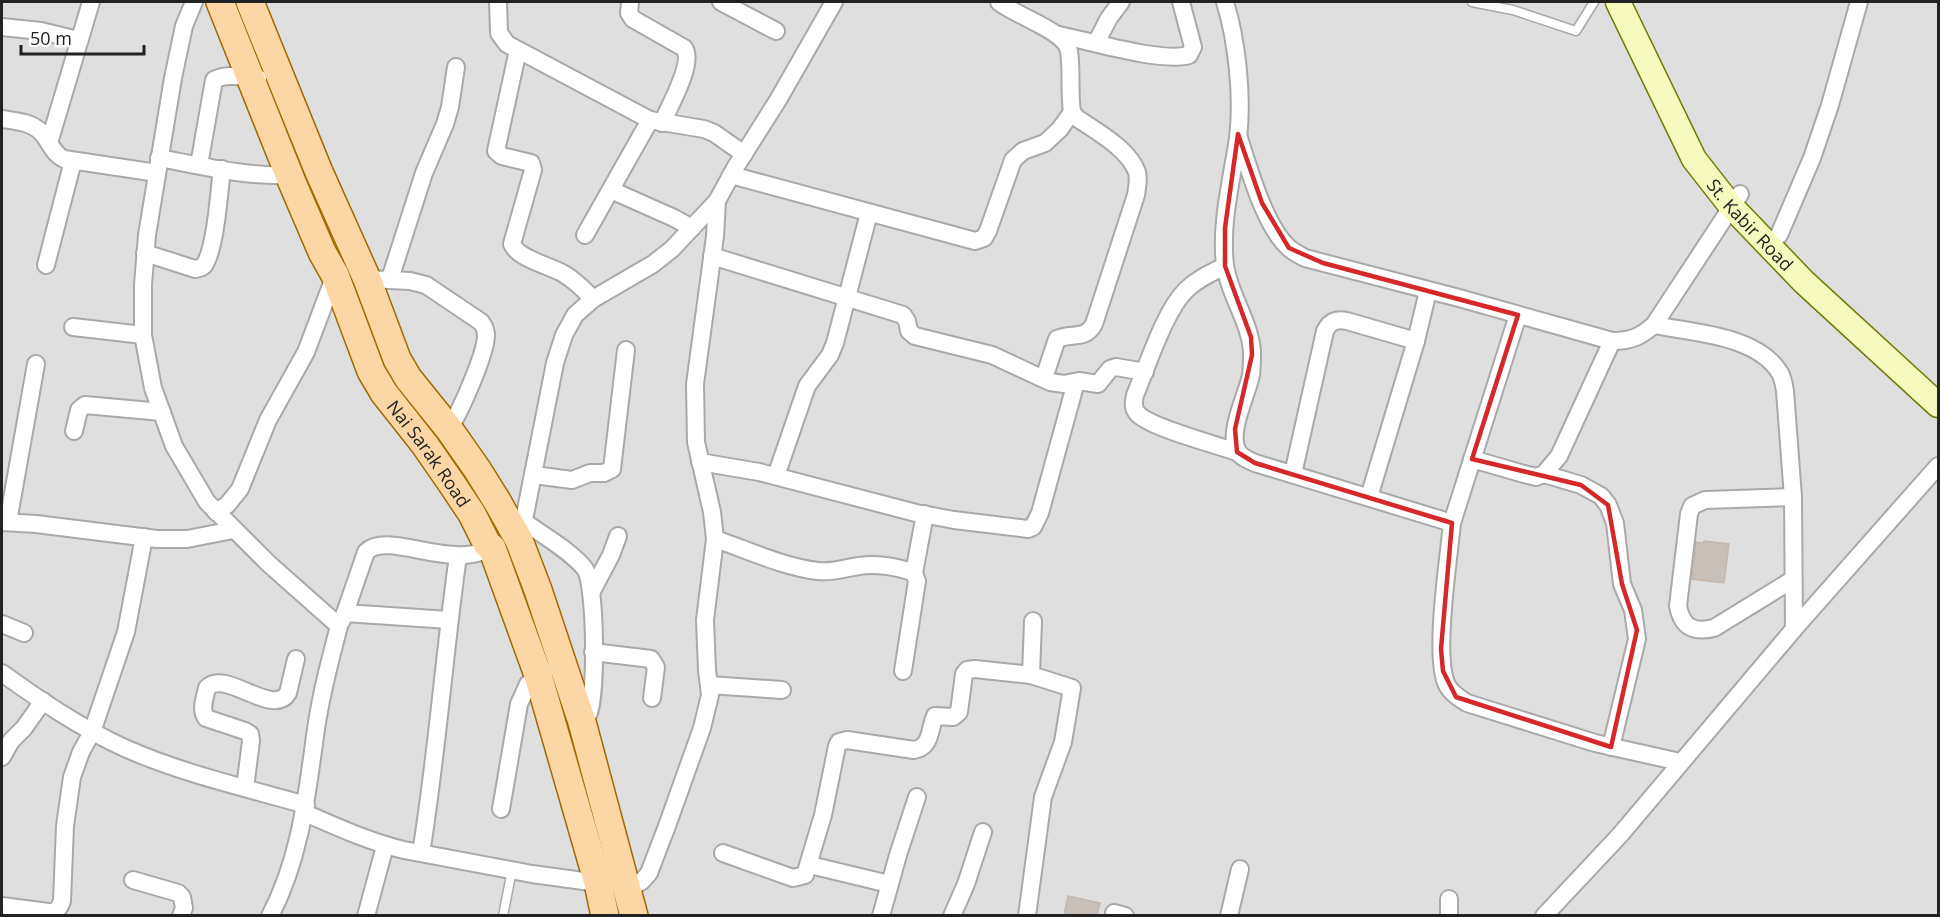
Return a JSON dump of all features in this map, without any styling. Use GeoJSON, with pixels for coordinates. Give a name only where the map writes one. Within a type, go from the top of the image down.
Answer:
{"type":"FeatureCollection","features":[{"type":"Feature","properties":{"kind":"main road","name":"Nai Sarak Road"},"geometry":{"type":"LineString","coordinates":[[220,2],[322,252],[335,275],[371,371],[384,393],[452,484],[472,514],[487,544],[492,548],[538,675],[604,915]]}},
{"type":"Feature","properties":{"kind":"main road","name":"Nai Sarak Road"},"geometry":{"type":"LineString","coordinates":[[250,2],[320,172],[378,279],[397,359],[408,378],[450,429],[518,530],[582,722],[634,915]]}},
{"type":"Feature","properties":{"kind":"main road","name":"St. Kabir Road"},"geometry":{"type":"LineString","coordinates":[[1618,2],[1694,159],[1736,200],[1779,235],[1938,388]]}},
{"type":"Feature","properties":{"kind":"main road","name":"St. Kabir Road"},"geometry":{"type":"LineString","coordinates":[[1636,2],[1694,128],[1736,200],[1804,282],[1938,405]]}},
{"type":"Feature","properties":{"kind":"street"},"geometry":{"type":"LineString","coordinates":[[49,143],[91,2]]}},
{"type":"Feature","properties":{"kind":"street"},"geometry":{"type":"LineString","coordinates":[[194,2],[184,26],[173,78],[145,253],[143,285],[143,335],[153,388],[174,446],[207,502],[233,530],[269,564],[342,620],[449,620]]}},
{"type":"Feature","properties":{"kind":"street"},"geometry":{"type":"LineString","coordinates":[[498,2],[499,33],[507,44],[656,122],[704,129],[714,133],[744,154]]}},
{"type":"Feature","properties":{"kind":"street"},"geometry":{"type":"LineString","coordinates":[[585,235],[611,190],[656,122],[687,66],[687,52],[684,48],[633,19],[629,13],[630,2]]}},
{"type":"Feature","properties":{"kind":"street"},"geometry":{"type":"LineString","coordinates":[[721,2],[776,31]]}},
{"type":"Feature","properties":{"kind":"street"},"geometry":{"type":"LineString","coordinates":[[270,915],[279,900],[291,864],[305,809],[316,727],[327,673],[342,620],[366,552],[371,548],[386,545],[458,556],[486,552],[518,530],[534,475],[555,363],[564,335],[574,315],[593,299],[653,264],[717,201],[834,2]]}},
{"type":"Feature","properties":{"kind":"street"},"geometry":{"type":"LineString","coordinates":[[999,2],[1059,35],[1141,53],[1166,56],[1189,55],[1193,47],[1181,2]]}},
{"type":"Feature","properties":{"kind":"street"},"geometry":{"type":"LineString","coordinates":[[1096,43],[1109,18],[1121,2]]}},
{"type":"Feature","properties":{"kind":"street"},"geometry":{"type":"LineString","coordinates":[[1225,2],[1235,55],[1238,89],[1238,134],[1225,228],[1225,266],[1251,337],[1252,356],[1251,374],[1235,429],[1234,441],[1237,452]]}},
{"type":"Feature","properties":{"kind":"street"},"geometry":{"type":"LineString","coordinates":[[1779,235],[1816,148],[1859,2]]}},
{"type":"Feature","properties":{"kind":"street"},"geometry":{"type":"LineString","coordinates":[[2,27],[40,31],[78,40]]}},
{"type":"Feature","properties":{"kind":"street"},"geometry":{"type":"LineString","coordinates":[[1044,378],[1057,339],[1061,336],[1086,334],[1094,324],[1136,195],[1138,181],[1132,163],[1119,148],[1072,112],[1069,51],[1065,41],[1059,35]]}},
{"type":"Feature","properties":{"kind":"street"},"geometry":{"type":"LineString","coordinates":[[518,50],[496,151],[502,156],[531,163],[533,170],[512,244],[517,252],[575,281],[593,299]]}},
{"type":"Feature","properties":{"kind":"street"},"geometry":{"type":"LineString","coordinates":[[450,429],[479,362],[485,344],[486,329],[481,322],[426,285],[410,281],[378,279],[445,124],[450,108],[456,67]]}},
{"type":"Feature","properties":{"kind":"street"},"geometry":{"type":"LineString","coordinates":[[199,165],[214,80],[219,77],[283,78]]}},
{"type":"Feature","properties":{"kind":"street"},"geometry":{"type":"LineString","coordinates":[[731,175],[975,241],[984,238],[1013,160],[1023,151],[1045,143],[1072,112]]}},
{"type":"Feature","properties":{"kind":"street"},"geometry":{"type":"LineString","coordinates":[[2,119],[33,126],[42,132],[58,156],[73,161],[158,166],[199,165],[273,176],[290,175]]}},
{"type":"Feature","properties":{"kind":"street"},"geometry":{"type":"LineString","coordinates":[[1238,134],[1262,203],[1277,234],[1289,249],[1314,260],[1612,341],[1628,341],[1640,337],[1654,325],[1736,200]]}},
{"type":"Feature","properties":{"kind":"street"},"geometry":{"type":"LineString","coordinates":[[46,265],[73,161]]}},
{"type":"Feature","properties":{"kind":"street"},"geometry":{"type":"LineString","coordinates":[[145,253],[195,269],[205,264],[212,239],[222,169]]}},
{"type":"Feature","properties":{"kind":"street"},"geometry":{"type":"LineString","coordinates":[[611,190],[692,228]]}},
{"type":"Feature","properties":{"kind":"street"},"geometry":{"type":"LineString","coordinates":[[626,886],[635,885],[649,873],[708,707],[710,695],[705,620],[715,539],[694,420],[695,384],[717,201]]}},
{"type":"Feature","properties":{"kind":"street"},"geometry":{"type":"LineString","coordinates":[[776,476],[807,386],[830,355],[835,343],[869,213]]}},
{"type":"Feature","properties":{"kind":"street"},"geometry":{"type":"LineString","coordinates":[[712,256],[903,315],[909,331],[915,336],[992,355],[1057,383],[1100,383],[1110,369],[1116,367],[1145,372]]}},
{"type":"Feature","properties":{"kind":"street"},"geometry":{"type":"LineString","coordinates":[[1225,266],[1202,277],[1175,303],[1135,395],[1134,409],[1137,414],[1152,423],[1237,452],[1255,463],[1452,523]]}},
{"type":"Feature","properties":{"kind":"street"},"geometry":{"type":"LineString","coordinates":[[216,512],[227,506],[240,489],[268,420],[306,352],[335,275]]}},
{"type":"Feature","properties":{"kind":"street"},"geometry":{"type":"LineString","coordinates":[[1369,497],[1416,341],[1428,291]]}},
{"type":"Feature","properties":{"kind":"street"},"geometry":{"type":"LineString","coordinates":[[1518,315],[1452,523],[1442,649],[1443,671],[1447,686],[1456,697],[1467,703],[1611,747],[1680,762]]}},
{"type":"Feature","properties":{"kind":"street"},"geometry":{"type":"LineString","coordinates":[[1293,474],[1325,331],[1329,323],[1338,319],[1416,341]]}},
{"type":"Feature","properties":{"kind":"street"},"geometry":{"type":"LineString","coordinates":[[1654,325],[1737,341],[1769,361],[1780,374],[1785,391],[1792,497],[1794,629]]}},
{"type":"Feature","properties":{"kind":"street"},"geometry":{"type":"LineString","coordinates":[[73,327],[143,335]]}},
{"type":"Feature","properties":{"kind":"street"},"geometry":{"type":"LineString","coordinates":[[1472,459],[1536,477],[1544,474],[1559,456],[1612,341]]}},
{"type":"Feature","properties":{"kind":"street"},"geometry":{"type":"LineString","coordinates":[[534,475],[572,480],[590,472],[604,473],[612,469],[626,350]]}},
{"type":"Feature","properties":{"kind":"street"},"geometry":{"type":"LineString","coordinates":[[36,364],[5,522],[144,537],[187,539],[233,530]]}},
{"type":"Feature","properties":{"kind":"street"},"geometry":{"type":"LineString","coordinates":[[700,462],[776,476],[925,514],[1022,530],[1033,527],[1040,513],[1076,382]]}},
{"type":"Feature","properties":{"kind":"street"},"geometry":{"type":"LineString","coordinates":[[74,431],[79,410],[85,405],[162,412]]}},
{"type":"Feature","properties":{"kind":"street"},"geometry":{"type":"LineString","coordinates":[[1544,915],[1620,835],[1794,629],[1938,466]]}},
{"type":"Feature","properties":{"kind":"street"},"geometry":{"type":"LineString","coordinates":[[1544,474],[1581,485],[1601,496],[1608,505],[1615,523],[1622,584],[1633,610],[1637,639],[1611,747]]}},
{"type":"Feature","properties":{"kind":"street"},"geometry":{"type":"LineString","coordinates":[[1792,497],[1705,500],[1692,506],[1689,514],[1678,606],[1680,616],[1693,629],[1702,631],[1714,628],[1792,580]]}},
{"type":"Feature","properties":{"kind":"street"},"geometry":{"type":"LineString","coordinates":[[903,671],[916,581],[914,573],[925,514]]}},
{"type":"Feature","properties":{"kind":"street"},"geometry":{"type":"LineString","coordinates":[[518,530],[563,549],[585,568],[590,580],[592,591],[592,693],[589,714],[582,722]]}},
{"type":"Feature","properties":{"kind":"street"},"geometry":{"type":"LineString","coordinates":[[592,591],[618,536]]}},
{"type":"Feature","properties":{"kind":"street"},"geometry":{"type":"LineString","coordinates":[[2,906],[48,912],[56,912],[60,908],[65,826],[72,777],[81,752],[92,732],[126,632],[144,537]]}},
{"type":"Feature","properties":{"kind":"street"},"geometry":{"type":"LineString","coordinates":[[715,539],[789,564],[815,570],[835,572],[872,566],[914,573]]}},
{"type":"Feature","properties":{"kind":"street"},"geometry":{"type":"LineString","coordinates":[[421,853],[430,798],[458,556]]}},
{"type":"Feature","properties":{"kind":"street"},"geometry":{"type":"LineString","coordinates":[[1031,675],[1033,621]]}},
{"type":"Feature","properties":{"kind":"street"},"geometry":{"type":"LineString","coordinates":[[2,624],[24,633]]}},
{"type":"Feature","properties":{"kind":"street"},"geometry":{"type":"LineString","coordinates":[[593,652],[646,657],[654,661],[656,667],[652,698]]}},
{"type":"Feature","properties":{"kind":"street"},"geometry":{"type":"LineString","coordinates":[[245,788],[250,734],[206,718],[203,714],[203,706],[207,688],[215,682],[222,682],[257,696],[280,700],[287,696],[296,659]]}},
{"type":"Feature","properties":{"kind":"street"},"geometry":{"type":"LineString","coordinates":[[501,808],[519,704],[528,684],[562,660]]}},
{"type":"Feature","properties":{"kind":"street"},"geometry":{"type":"LineString","coordinates":[[723,853],[793,878],[805,875],[810,865],[825,807],[839,742],[848,740],[920,749],[928,741],[935,716],[953,717],[959,712],[964,674],[967,670],[1031,675],[1071,688],[1062,742],[1043,797],[1027,915]]}},
{"type":"Feature","properties":{"kind":"street"},"geometry":{"type":"LineString","coordinates":[[2,673],[92,732],[127,749],[305,809],[386,846],[512,870],[597,883]]}},
{"type":"Feature","properties":{"kind":"street"},"geometry":{"type":"LineString","coordinates":[[708,685],[782,690]]}},
{"type":"Feature","properties":{"kind":"street"},"geometry":{"type":"LineString","coordinates":[[2,757],[11,741],[24,728],[43,701]]}},
{"type":"Feature","properties":{"kind":"street"},"geometry":{"type":"LineString","coordinates":[[881,915],[917,797]]}},
{"type":"Feature","properties":{"kind":"street"},"geometry":{"type":"LineString","coordinates":[[952,915],[966,884],[982,832]]}},
{"type":"Feature","properties":{"kind":"street"},"geometry":{"type":"LineString","coordinates":[[366,915],[386,846]]}},
{"type":"Feature","properties":{"kind":"street"},"geometry":{"type":"LineString","coordinates":[[810,865],[889,884]]}},
{"type":"Feature","properties":{"kind":"street"},"geometry":{"type":"LineString","coordinates":[[1229,915],[1239,869]]}},
{"type":"Feature","properties":{"kind":"street"},"geometry":{"type":"LineString","coordinates":[[134,880],[178,893],[182,897],[184,908],[181,915]]}},
{"type":"Feature","properties":{"kind":"lane"},"geometry":{"type":"LineString","coordinates":[[1472,2],[1522,14],[1576,31],[1594,2]]}},
{"type":"Feature","properties":{"kind":"lane"},"geometry":{"type":"LineString","coordinates":[[1514,2],[1522,14]]}},
{"type":"Feature","properties":{"kind":"lane"},"geometry":{"type":"LineString","coordinates":[[503,915],[512,870]]}},
{"type":"Feature","properties":{"kind":"highlighted area"},"geometry":{"type":"Polygon","coordinates":[[[1238,134],[1262,203],[1289,248],[1323,263],[1518,315],[1472,459],[1581,485],[1608,505],[1622,584],[1637,630],[1611,747],[1456,697],[1443,671],[1441,649],[1452,523],[1255,463],[1237,452],[1235,429],[1252,355],[1251,337],[1225,266],[1225,228],[1238,134]]]}},
{"type":"Feature","properties":{"kind":"shaded area"},"geometry":{"type":"Polygon","coordinates":[[[2,2],[1938,2],[1938,915],[2,915],[2,2]]]}},
{"type":"Feature","properties":{"kind":"building"},"geometry":{"type":"Polygon","coordinates":[[[1704,541],[1729,544],[1724,583],[1692,579],[1696,542],[1704,543],[1704,541]]]}},
{"type":"Feature","properties":{"kind":"building"},"geometry":{"type":"Polygon","coordinates":[[[1068,896],[1100,903],[1097,915],[1064,915],[1068,896]]]}}]}
